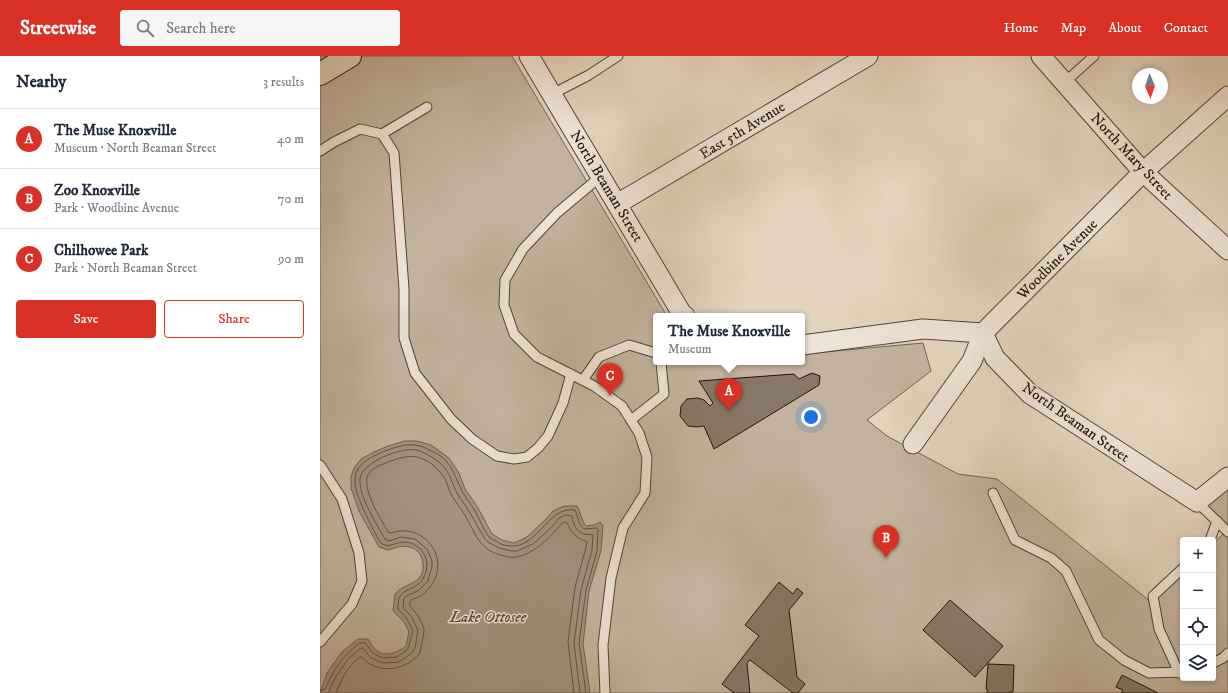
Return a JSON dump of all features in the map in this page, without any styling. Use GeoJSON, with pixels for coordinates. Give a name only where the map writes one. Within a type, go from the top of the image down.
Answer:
{"type":"FeatureCollection","features":[{"type":"Feature","properties":{"kind":"main road"},"geometry":{"type":"LineString","coordinates":[[320,74],[350,56]]}},
{"type":"Feature","properties":{"kind":"street","name":"North Beaman Street"},"geometry":{"type":"LineString","coordinates":[[529,56],[683,313]]}},
{"type":"Feature","properties":{"kind":"street","name":"East 5th Avenue"},"geometry":{"type":"LineString","coordinates":[[617,204],[868,56]]}},
{"type":"Feature","properties":{"kind":"street","name":"North Mary Street"},"geometry":{"type":"LineString","coordinates":[[1041,56],[1143,172],[1228,250]]}},
{"type":"Feature","properties":{"kind":"street","name":"Woodbine Avenue"},"geometry":{"type":"LineString","coordinates":[[913,444],[972,361],[983,333],[1143,172],[1228,96]]}},
{"type":"Feature","properties":{"kind":"street"},"geometry":{"type":"LineString","coordinates":[[805,345],[923,329],[983,333]]}},
{"type":"Feature","properties":{"kind":"street","name":"North Beaman Street"},"geometry":{"type":"LineString","coordinates":[[983,333],[994,358],[1030,394],[1197,502]]}},
{"type":"Feature","properties":{"kind":"street"},"geometry":{"type":"LineString","coordinates":[[1197,502],[1228,478]]}},
{"type":"Feature","properties":{"kind":"lane"},"geometry":{"type":"LineString","coordinates":[[552,95],[562,88],[589,75],[618,56]]}},
{"type":"Feature","properties":{"kind":"lane"},"geometry":{"type":"LineString","coordinates":[[1064,83],[1094,56]]}},
{"type":"Feature","properties":{"kind":"lane"},"geometry":{"type":"LineString","coordinates":[[320,151],[360,129],[382,134],[428,107]]}},
{"type":"Feature","properties":{"kind":"lane"},"geometry":{"type":"LineString","coordinates":[[382,134],[394,153],[404,290],[404,338],[415,373],[448,416],[472,439],[497,456],[514,459],[527,457],[538,448],[548,436],[563,403],[571,374]]}},
{"type":"Feature","properties":{"kind":"lane"},"geometry":{"type":"LineString","coordinates":[[600,176],[557,213],[523,249],[505,280],[504,305],[514,334],[537,357],[594,386],[622,406],[639,433],[647,457],[645,493],[623,528],[611,578],[603,645],[605,693]]}},
{"type":"Feature","properties":{"kind":"lane"},"geometry":{"type":"LineString","coordinates":[[583,380],[599,357],[630,345],[653,352]]}},
{"type":"Feature","properties":{"kind":"lane"},"geometry":{"type":"LineString","coordinates":[[631,420],[664,394],[661,365]]}},
{"type":"Feature","properties":{"kind":"lane"},"geometry":{"type":"LineString","coordinates":[[320,466],[342,499],[359,553],[362,582],[352,604],[320,642]]}},
{"type":"Feature","properties":{"kind":"lane"},"geometry":{"type":"LineString","coordinates":[[993,493],[1015,540],[1050,558],[1066,571],[1099,640],[1124,660],[1149,672],[1180,672]]}},
{"type":"Feature","properties":{"kind":"lane"},"geometry":{"type":"LineString","coordinates":[[1197,502],[1228,532]]}},
{"type":"Feature","properties":{"kind":"lane"},"geometry":{"type":"LineString","coordinates":[[1211,537],[1217,521]]}},
{"type":"Feature","properties":{"kind":"lane"},"geometry":{"type":"LineString","coordinates":[[1180,571],[1152,596],[1159,629],[1180,670]]}},
{"type":"Feature","properties":{"kind":"lane"},"geometry":{"type":"LineString","coordinates":[[1216,662],[1228,653]]}},
{"type":"Feature","properties":{"kind":"shaded area"},"geometry":{"type":"Polygon","coordinates":[[[320,56],[512,56],[665,313],[653,313],[653,365],[805,365],[805,354],[923,343],[931,371],[867,420],[887,436],[958,474],[997,479],[1151,602],[1180,575],[1180,681],[1216,681],[1216,541],[1225,532],[1197,502],[1228,477],[1228,693],[320,693],[320,56]]]}},
{"type":"Feature","properties":{"kind":"water","name":"Lake Ottosee"},"geometry":{"type":"Polygon","coordinates":[[[405,441],[417,441],[431,445],[449,458],[459,473],[465,489],[477,506],[492,534],[502,540],[514,543],[527,537],[553,511],[564,506],[577,506],[586,526],[594,525],[600,522],[603,526],[601,551],[589,591],[583,644],[590,693],[320,693],[327,673],[342,652],[358,639],[368,639],[376,650],[383,654],[395,652],[406,646],[409,632],[404,622],[393,611],[395,595],[397,592],[420,577],[423,568],[422,559],[417,551],[406,546],[388,550],[379,547],[359,511],[351,488],[351,477],[354,468],[361,459],[388,446],[405,441]]]}},
{"type":"Feature","properties":{"kind":"building"},"geometry":{"type":"Polygon","coordinates":[[[812,373],[820,376],[819,385],[714,449],[704,426],[688,426],[680,416],[681,406],[687,399],[698,398],[704,400],[710,406],[713,403],[699,381],[794,374],[799,379],[812,373]]]}},
{"type":"Feature","properties":{"kind":"building"},"geometry":{"type":"Polygon","coordinates":[[[779,582],[793,594],[797,588],[803,593],[789,610],[797,677],[805,684],[798,693],[793,693],[750,660],[747,663],[750,693],[734,693],[722,684],[759,636],[745,625],[779,582]]]}},
{"type":"Feature","properties":{"kind":"building"},"geometry":{"type":"Polygon","coordinates":[[[950,600],[1003,646],[975,677],[923,630],[950,600]]]}},
{"type":"Feature","properties":{"kind":"building"},"geometry":{"type":"Polygon","coordinates":[[[988,664],[1014,665],[1013,692],[986,693],[988,690],[986,689],[988,664]]]}},
{"type":"Feature","properties":{"kind":"building"},"geometry":{"type":"Polygon","coordinates":[[[1122,675],[1158,693],[1121,693],[1123,690],[1116,687],[1122,675]]]}},
{"type":"Feature","properties":{"kind":"place","name":"Chilhowee Park"},"geometry":{"type":"Point","coordinates":[610,396]}},
{"type":"Feature","properties":{"kind":"place","name":"The Muse Knoxville"},"geometry":{"type":"Point","coordinates":[729,411]}},
{"type":"Feature","properties":{"kind":"place","name":"Zoo Knoxville"},"geometry":{"type":"Point","coordinates":[886,558]}}]}
